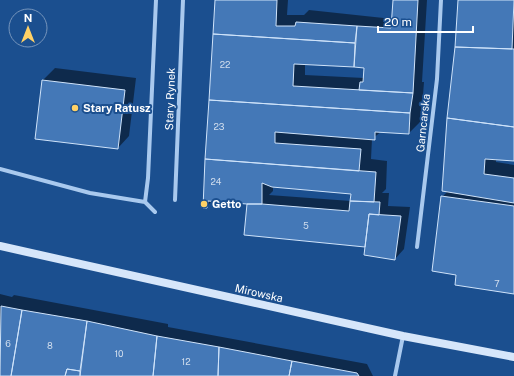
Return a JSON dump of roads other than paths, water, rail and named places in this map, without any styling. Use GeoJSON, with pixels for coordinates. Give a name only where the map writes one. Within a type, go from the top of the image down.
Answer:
{"type":"FeatureCollection","features":[{"type":"Feature","properties":{"kind":"street"},"geometry":{"type":"LineString","coordinates":[[145,202],[148,178],[156,0]]}},
{"type":"Feature","properties":{"kind":"street","name":"Stary Rynek"},"geometry":{"type":"LineString","coordinates":[[175,200],[183,0]]}},
{"type":"Feature","properties":{"kind":"street","name":"Garncarska"},"geometry":{"type":"LineString","coordinates":[[417,247],[436,94],[441,0]]}},
{"type":"Feature","properties":{"kind":"street"},"geometry":{"type":"LineString","coordinates":[[0,169],[90,193],[145,202],[155,212]]}},
{"type":"Feature","properties":{"kind":"street","name":"Mirowska"},"geometry":{"type":"LineString","coordinates":[[0,246],[403,336],[514,356]]}},
{"type":"Feature","properties":{"kind":"street"},"geometry":{"type":"LineString","coordinates":[[395,376],[403,336]]}},
{"type":"Feature","properties":{"kind":"place","name":"Stary Ratusz"},"geometry":{"type":"Point","coordinates":[75,108]}},
{"type":"Feature","properties":{"kind":"place","name":"Getto"},"geometry":{"type":"Point","coordinates":[204,204]}}]}
